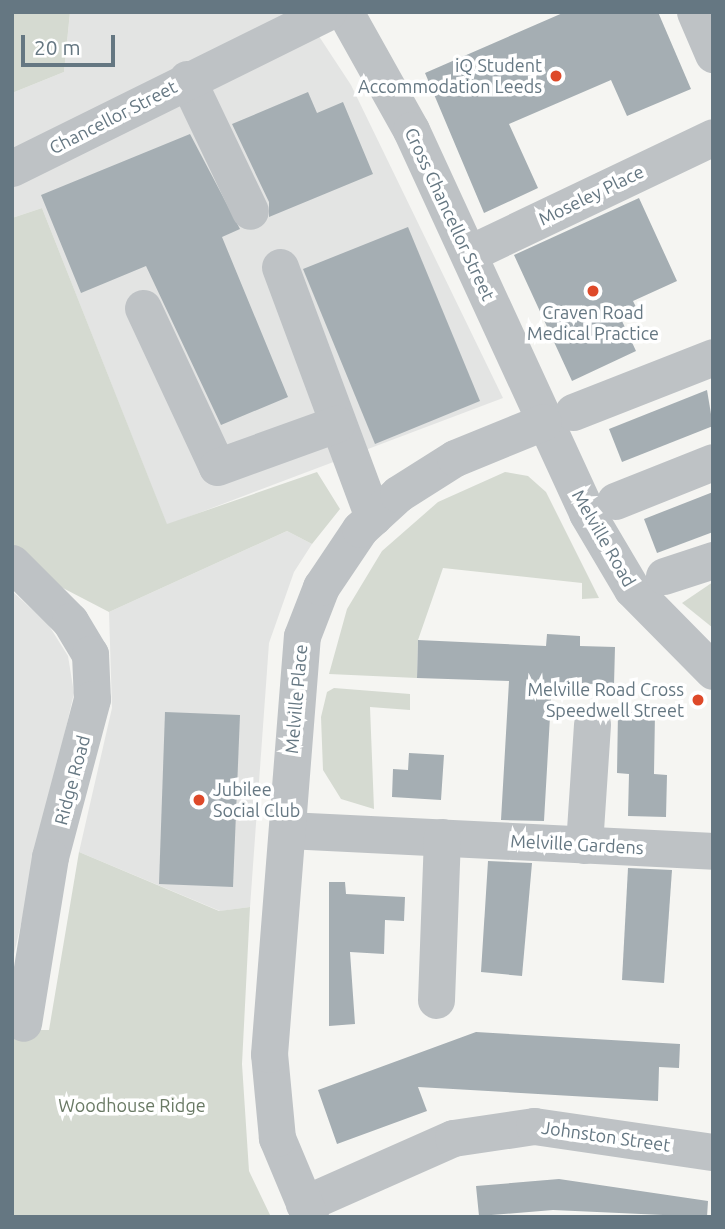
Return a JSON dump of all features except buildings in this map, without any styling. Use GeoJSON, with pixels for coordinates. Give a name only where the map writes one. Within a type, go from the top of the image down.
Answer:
{"type":"FeatureCollection","features":[{"type":"Feature","properties":{"kind":"street","name":"Chancellor Street"},"geometry":{"type":"LineString","coordinates":[[12,168],[327,12]]}},
{"type":"Feature","properties":{"kind":"street","name":"Cross Chancellor Street"},"geometry":{"type":"LineString","coordinates":[[345,12],[558,417]]}},
{"type":"Feature","properties":{"kind":"street"},"geometry":{"type":"LineString","coordinates":[[695,12],[713,54]]}},
{"type":"Feature","properties":{"kind":"street"},"geometry":{"type":"LineString","coordinates":[[187,79],[250,211]]}},
{"type":"Feature","properties":{"kind":"street","name":"Moseley Place"},"geometry":{"type":"LineString","coordinates":[[470,253],[713,137]]}},
{"type":"Feature","properties":{"kind":"street"},"geometry":{"type":"LineString","coordinates":[[280,267],[336,424],[373,517]]}},
{"type":"Feature","properties":{"kind":"street"},"geometry":{"type":"LineString","coordinates":[[143,308],[217,467],[336,424]]}},
{"type":"Feature","properties":{"kind":"street","name":"Melville Place"},"geometry":{"type":"LineString","coordinates":[[307,1210],[277,1138],[269,1054],[302,636],[321,587],[373,517],[455,458],[713,358]]}},
{"type":"Feature","properties":{"kind":"street","name":"Melville Road"},"geometry":{"type":"LineString","coordinates":[[558,417],[622,574],[713,671]]}},
{"type":"Feature","properties":{"kind":"street"},"geometry":{"type":"LineString","coordinates":[[615,501],[713,462]]}},
{"type":"Feature","properties":{"kind":"street"},"geometry":{"type":"LineString","coordinates":[[664,576],[713,560]]}},
{"type":"Feature","properties":{"kind":"street","name":"Ridge Road"},"geometry":{"type":"LineString","coordinates":[[12,563],[70,621],[90,654],[92,699],[50,857],[23,1023]]}},
{"type":"Feature","properties":{"kind":"street"},"geometry":{"type":"LineString","coordinates":[[584,845],[592,724]]}},
{"type":"Feature","properties":{"kind":"street","name":"Melville Gardens"},"geometry":{"type":"LineString","coordinates":[[287,830],[713,851]]}},
{"type":"Feature","properties":{"kind":"street"},"geometry":{"type":"LineString","coordinates":[[436,1000],[442,838]]}},
{"type":"Feature","properties":{"kind":"street","name":"Johnston Street"},"geometry":{"type":"LineString","coordinates":[[307,1210],[453,1138],[534,1126],[713,1152]]}},
{"type":"Feature","properties":{"kind":"shaded area"},"geometry":{"type":"Polygon","coordinates":[[[70,12],[303,12],[351,85],[503,398],[167,525],[42,208],[12,218],[12,93],[64,72],[70,12]]]}},
{"type":"Feature","properties":{"kind":"shaded area"},"geometry":{"type":"Polygon","coordinates":[[[287,531],[312,544],[294,572],[269,643],[250,907],[220,911],[79,852],[112,708],[109,612],[287,531]]]}},
{"type":"Feature","properties":{"kind":"shaded area"},"geometry":{"type":"Polygon","coordinates":[[[12,591],[48,624],[68,656],[74,693],[12,963],[12,591]]]}},
{"type":"Feature","properties":{"kind":"green space"},"geometry":{"type":"Polygon","coordinates":[[[12,12],[70,12],[64,72],[12,93],[12,12]]]}},
{"type":"Feature","properties":{"kind":"green space"},"geometry":{"type":"Polygon","coordinates":[[[42,208],[167,524],[317,472],[340,509],[312,544],[287,531],[109,612],[59,586],[12,547],[12,218],[42,208]]]}},
{"type":"Feature","properties":{"kind":"green space"},"geometry":{"type":"Polygon","coordinates":[[[505,472],[528,476],[546,492],[599,598],[582,599],[582,583],[443,568],[418,640],[417,678],[329,674],[347,609],[382,551],[438,502],[505,472]]]}},
{"type":"Feature","properties":{"kind":"green space"},"geometry":{"type":"Polygon","coordinates":[[[713,582],[713,628],[682,603],[713,582]]]}},
{"type":"Feature","properties":{"kind":"green space"},"geometry":{"type":"Polygon","coordinates":[[[334,688],[410,694],[410,710],[370,707],[374,809],[341,799],[323,770],[321,717],[327,692],[334,688]]]}},
{"type":"Feature","properties":{"kind":"green space","name":"Woodhouse Ridge"},"geometry":{"type":"Polygon","coordinates":[[[79,852],[219,911],[250,907],[242,1064],[249,1171],[271,1217],[12,1217],[12,1030],[49,1030],[79,852]]]}},
{"type":"Feature","properties":{"kind":"place","name":"iQ Student Accommodation Leeds"},"geometry":{"type":"Point","coordinates":[556,76]}},
{"type":"Feature","properties":{"kind":"place","name":"Craven Road Medical Practice"},"geometry":{"type":"Point","coordinates":[593,291]}},
{"type":"Feature","properties":{"kind":"place","name":"Melville Road Cross Speedwell Street"},"geometry":{"type":"Point","coordinates":[698,700]}},
{"type":"Feature","properties":{"kind":"place","name":"Jubilee Social Club"},"geometry":{"type":"Point","coordinates":[199,800]}}]}
